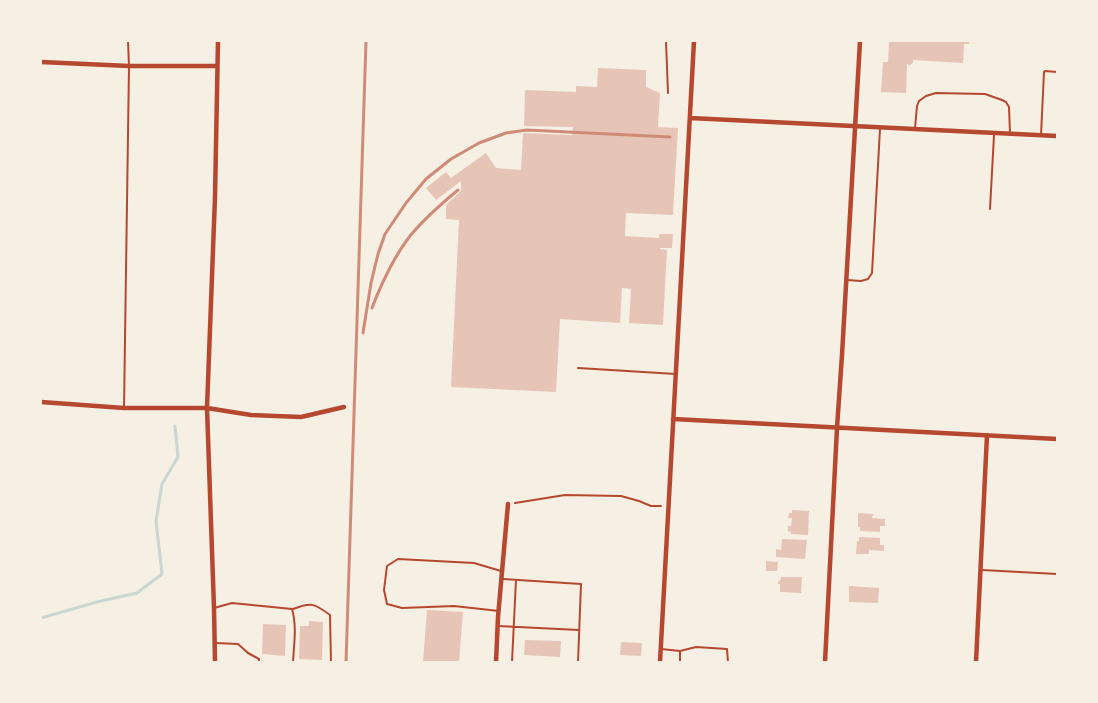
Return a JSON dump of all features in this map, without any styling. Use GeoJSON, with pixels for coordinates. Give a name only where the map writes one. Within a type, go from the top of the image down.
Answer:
{"type":"FeatureCollection","features":[{"type":"Feature","properties":{"kind":"street"},"geometry":{"type":"LineString","coordinates":[[215,662],[207,408],[215,197],[218,41]]}},
{"type":"Feature","properties":{"kind":"street"},"geometry":{"type":"LineString","coordinates":[[660,662],[694,41]]}},
{"type":"Feature","properties":{"kind":"street"},"geometry":{"type":"LineString","coordinates":[[825,662],[860,41]]}},
{"type":"Feature","properties":{"kind":"street"},"geometry":{"type":"LineString","coordinates":[[41,62],[129,66],[217,66]]}},
{"type":"Feature","properties":{"kind":"street"},"geometry":{"type":"LineString","coordinates":[[690,118],[1057,136]]}},
{"type":"Feature","properties":{"kind":"street"},"geometry":{"type":"LineString","coordinates":[[41,402],[124,408],[207,408],[251,415],[300,417],[344,407]]}},
{"type":"Feature","properties":{"kind":"street"},"geometry":{"type":"LineString","coordinates":[[673,419],[1057,439]]}},
{"type":"Feature","properties":{"kind":"street"},"geometry":{"type":"LineString","coordinates":[[976,662],[987,435]]}},
{"type":"Feature","properties":{"kind":"street"},"geometry":{"type":"LineString","coordinates":[[496,662],[508,504]]}},
{"type":"Feature","properties":{"kind":"lane"},"geometry":{"type":"LineString","coordinates":[[124,408],[128,41]]}},
{"type":"Feature","properties":{"kind":"lane"},"geometry":{"type":"LineString","coordinates":[[666,41],[668,93]]}},
{"type":"Feature","properties":{"kind":"lane"},"geometry":{"type":"LineString","coordinates":[[1041,135],[1044,72],[1057,72]]}},
{"type":"Feature","properties":{"kind":"lane"},"geometry":{"type":"LineString","coordinates":[[915,128],[917,106],[919,101],[926,96],[936,93],[985,94],[1006,102],[1009,107],[1010,133]]}},
{"type":"Feature","properties":{"kind":"lane"},"geometry":{"type":"LineString","coordinates":[[846,280],[861,281],[868,279],[872,273],[880,127]]}},
{"type":"Feature","properties":{"kind":"lane"},"geometry":{"type":"LineString","coordinates":[[990,208],[994,133]]}},
{"type":"Feature","properties":{"kind":"lane"},"geometry":{"type":"LineString","coordinates":[[578,368],[676,374]]}},
{"type":"Feature","properties":{"kind":"lane"},"geometry":{"type":"LineString","coordinates":[[499,611],[454,606],[402,608],[387,604],[384,590],[388,566],[398,559],[474,563],[503,572]]}},
{"type":"Feature","properties":{"kind":"lane"},"geometry":{"type":"LineString","coordinates":[[981,570],[1057,574]]}},
{"type":"Feature","properties":{"kind":"lane"},"geometry":{"type":"LineString","coordinates":[[502,579],[581,584],[578,662]]}},
{"type":"Feature","properties":{"kind":"lane"},"geometry":{"type":"LineString","coordinates":[[512,662],[516,580]]}},
{"type":"Feature","properties":{"kind":"lane"},"geometry":{"type":"LineString","coordinates":[[214,608],[232,603],[292,609],[306,604],[318,606],[330,615],[331,662]]}},
{"type":"Feature","properties":{"kind":"lane"},"geometry":{"type":"LineString","coordinates":[[292,609],[295,625],[292,662]]}},
{"type":"Feature","properties":{"kind":"lane"},"geometry":{"type":"LineString","coordinates":[[498,626],[580,630]]}},
{"type":"Feature","properties":{"kind":"lane"},"geometry":{"type":"LineString","coordinates":[[215,643],[238,644],[248,653],[259,659],[259,662]]}},
{"type":"Feature","properties":{"kind":"lane"},"geometry":{"type":"LineString","coordinates":[[661,649],[680,651],[696,647],[727,649],[728,662]]}},
{"type":"Feature","properties":{"kind":"lane"},"geometry":{"type":"LineString","coordinates":[[680,651],[680,662]]}},
{"type":"Feature","properties":{"kind":"path"},"geometry":{"type":"LineString","coordinates":[[508,504],[564,495],[621,496],[639,500],[651,506],[668,507]]}},
{"type":"Feature","properties":{"kind":"building"},"geometry":{"type":"Polygon","coordinates":[[[889,41],[969,41],[969,44],[964,44],[963,63],[913,60],[913,63],[910,65],[907,64],[906,93],[881,92],[883,62],[888,62],[889,41]]]}},
{"type":"Feature","properties":{"kind":"building"},"geometry":{"type":"Polygon","coordinates":[[[598,68],[646,70],[646,87],[660,93],[658,127],[678,128],[673,215],[626,213],[625,236],[659,238],[659,234],[673,234],[672,248],[660,248],[667,250],[663,325],[629,323],[631,289],[622,288],[620,323],[560,319],[556,392],[451,387],[459,220],[446,219],[446,205],[461,191],[461,181],[436,200],[426,188],[446,172],[451,178],[486,153],[496,168],[521,170],[523,133],[572,135],[573,127],[524,126],[525,90],[576,92],[576,86],[597,87],[598,68]]]}},
{"type":"Feature","properties":{"kind":"building"},"geometry":{"type":"Polygon","coordinates":[[[792,510],[809,511],[808,535],[791,534],[788,531],[792,518],[788,518],[792,510]]]}},
{"type":"Feature","properties":{"kind":"building"},"geometry":{"type":"Polygon","coordinates":[[[858,513],[873,514],[872,518],[885,519],[885,526],[880,526],[880,532],[860,531],[860,527],[858,527],[858,513]]]}},
{"type":"Feature","properties":{"kind":"building"},"geometry":{"type":"Polygon","coordinates":[[[859,537],[880,538],[880,545],[884,545],[884,551],[869,550],[869,554],[856,554],[859,537]]]}},
{"type":"Feature","properties":{"kind":"building"},"geometry":{"type":"Polygon","coordinates":[[[782,539],[807,540],[805,559],[776,557],[776,549],[781,550],[782,539]]]}},
{"type":"Feature","properties":{"kind":"building"},"geometry":{"type":"Polygon","coordinates":[[[766,561],[778,562],[777,571],[766,571],[766,561]]]}},
{"type":"Feature","properties":{"kind":"building"},"geometry":{"type":"Polygon","coordinates":[[[781,577],[802,577],[801,593],[780,592],[778,581],[780,581],[781,577]]]}},
{"type":"Feature","properties":{"kind":"building"},"geometry":{"type":"Polygon","coordinates":[[[849,586],[879,588],[878,603],[849,602],[849,586]]]}},
{"type":"Feature","properties":{"kind":"building"},"geometry":{"type":"Polygon","coordinates":[[[427,610],[463,612],[459,662],[423,662],[427,610]]]}},
{"type":"Feature","properties":{"kind":"building"},"geometry":{"type":"Polygon","coordinates":[[[309,621],[323,622],[322,660],[299,659],[300,626],[309,626],[309,621]]]}},
{"type":"Feature","properties":{"kind":"building"},"geometry":{"type":"Polygon","coordinates":[[[263,624],[286,625],[285,656],[262,654],[263,624]]]}},
{"type":"Feature","properties":{"kind":"building"},"geometry":{"type":"Polygon","coordinates":[[[525,640],[561,641],[560,657],[524,655],[525,640]]]}},
{"type":"Feature","properties":{"kind":"building"},"geometry":{"type":"Polygon","coordinates":[[[621,642],[642,643],[641,656],[620,655],[621,642]]]}},
{"type":"Feature","properties":{"kind":"waterway"},"geometry":{"type":"LineString","coordinates":[[41,618],[137,593],[162,574],[156,521],[162,484],[178,457],[175,426]]}},
{"type":"Feature","properties":{"kind":"railway"},"geometry":{"type":"LineString","coordinates":[[346,662],[366,41]]}},
{"type":"Feature","properties":{"kind":"railway"},"geometry":{"type":"LineString","coordinates":[[363,333],[371,283],[385,234],[406,203],[426,179],[451,159],[479,143],[506,133],[527,130],[670,137]]}},
{"type":"Feature","properties":{"kind":"railway"},"geometry":{"type":"LineString","coordinates":[[372,308],[388,270],[404,244],[415,230],[458,190]]}}]}
